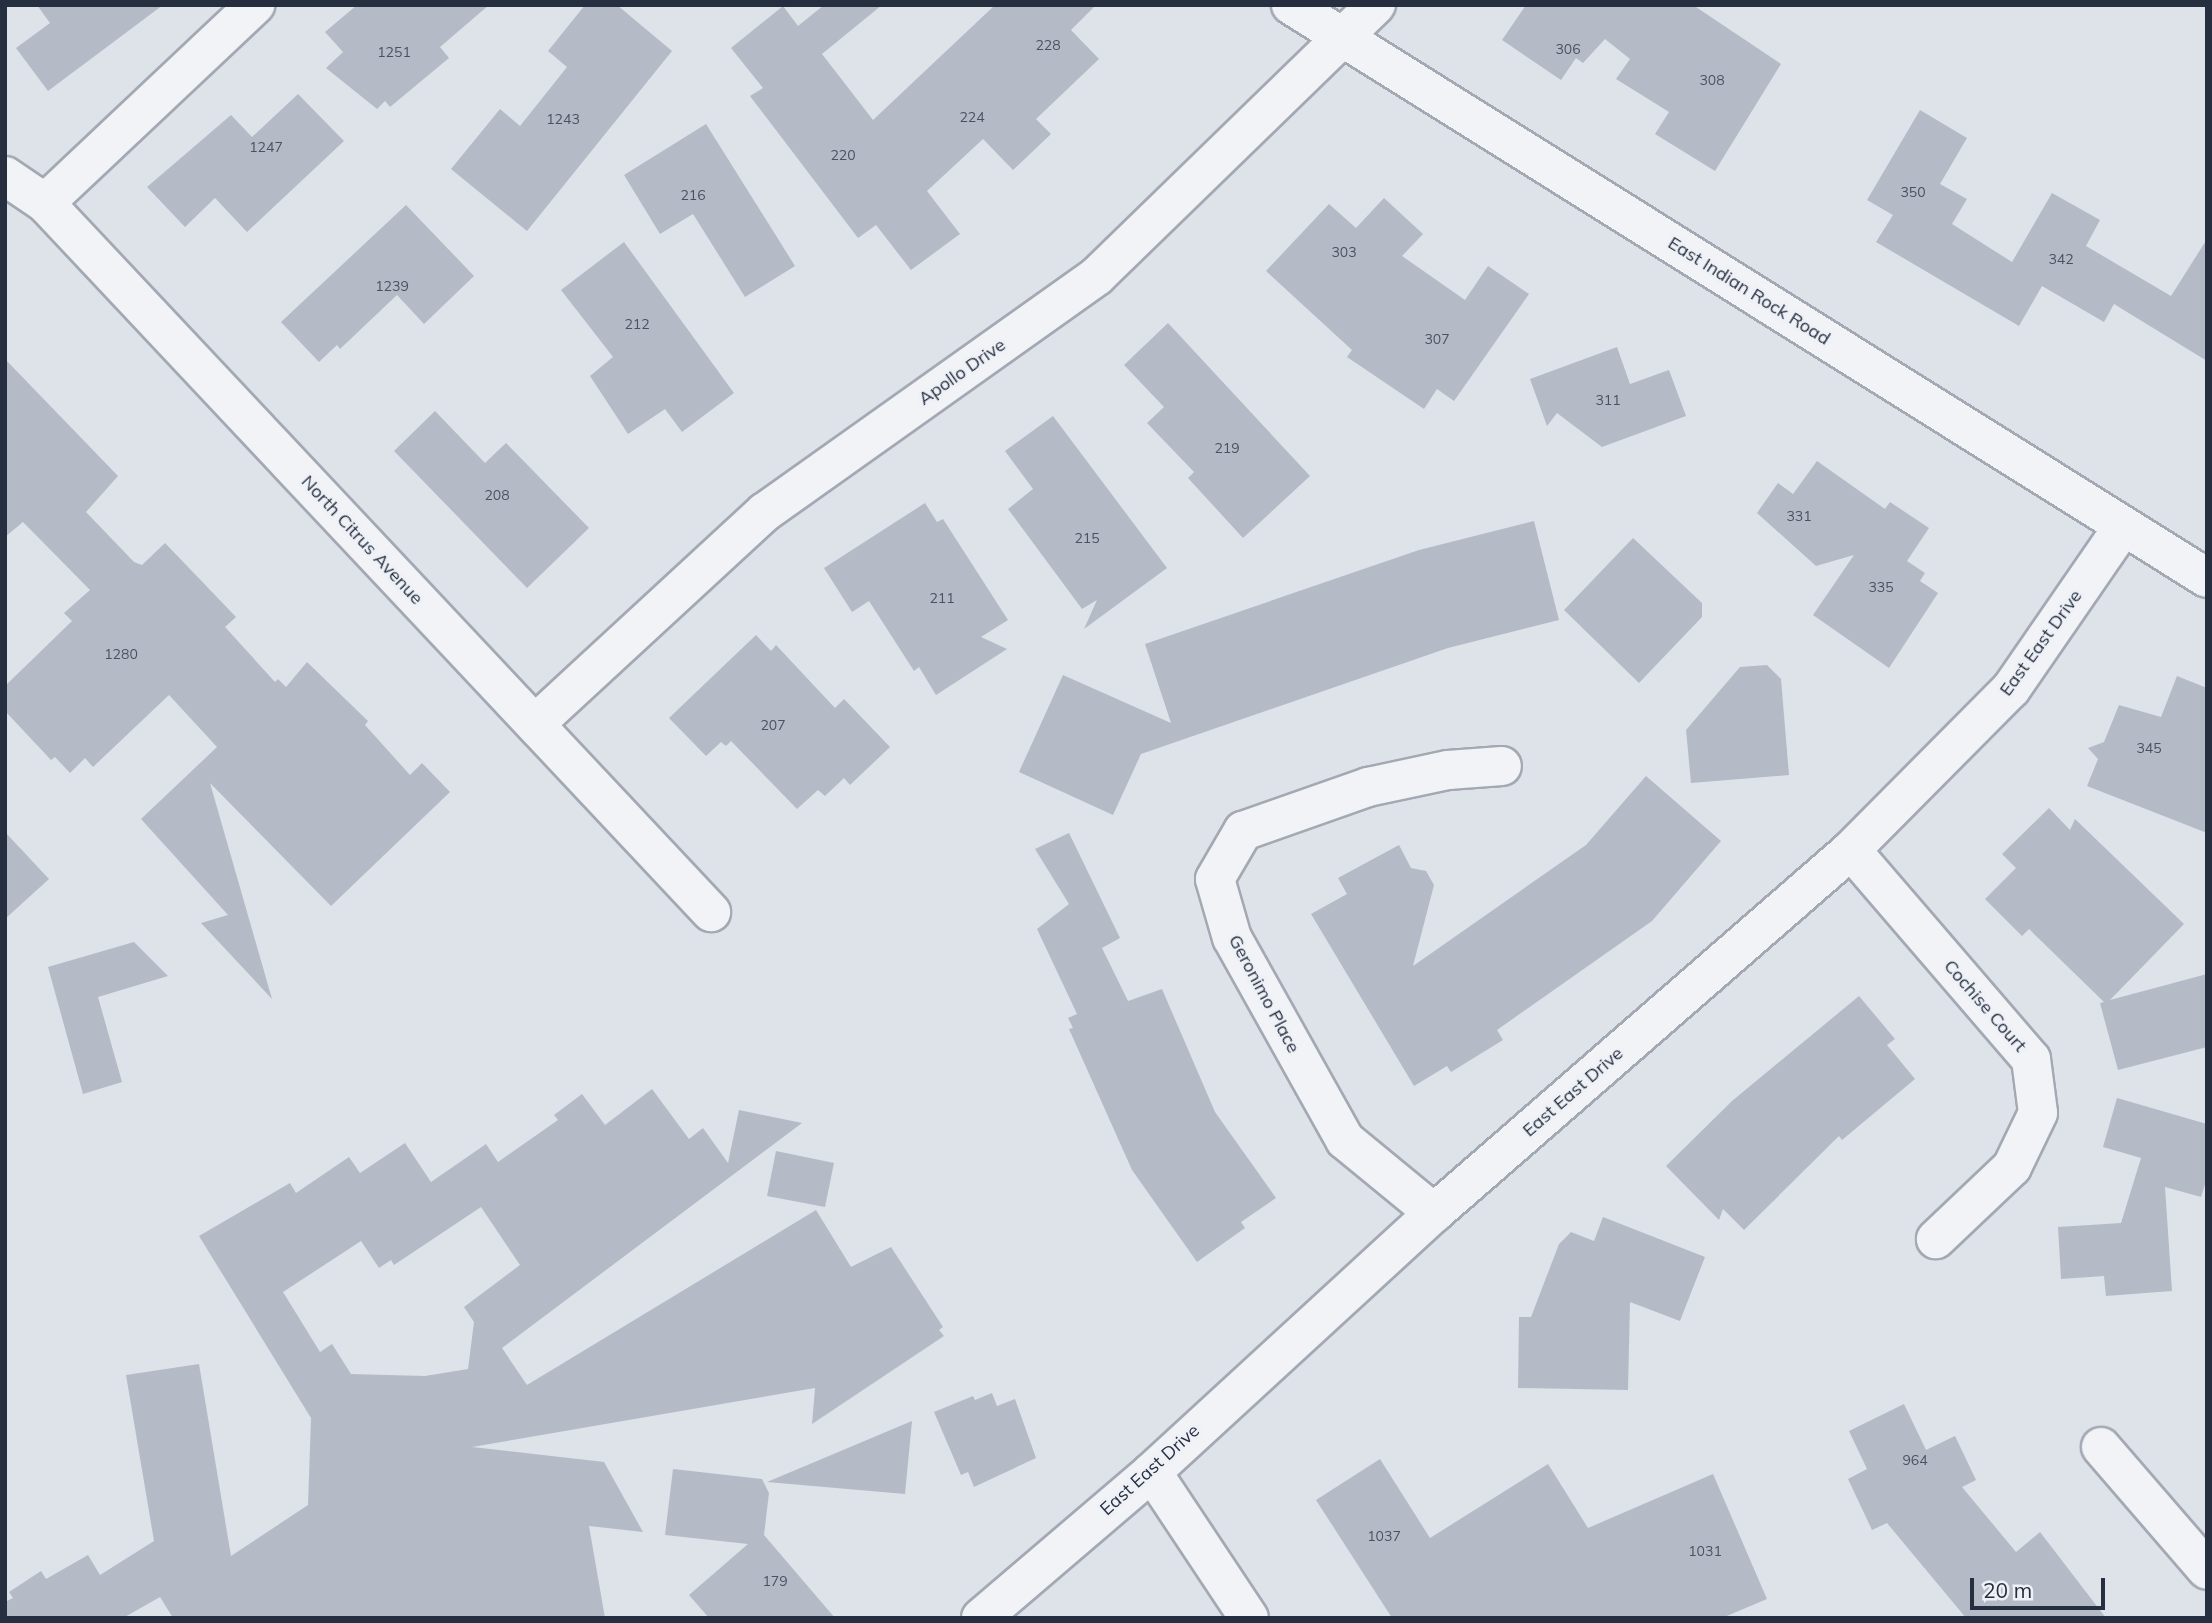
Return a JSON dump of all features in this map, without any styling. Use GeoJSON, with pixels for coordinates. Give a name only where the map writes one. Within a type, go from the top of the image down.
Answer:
{"type":"FeatureCollection","features":[{"type":"Feature","properties":{"kind":"street"},"geometry":{"type":"LineString","coordinates":[[45,203],[255,5]]}},
{"type":"Feature","properties":{"kind":"street","name":"East Indian Rock Road"},"geometry":{"type":"LineString","coordinates":[[1291,5],[1931,403],[2122,528],[2207,578]]}},
{"type":"Feature","properties":{"kind":"street","name":"Apollo Drive"},"geometry":{"type":"LineString","coordinates":[[535,724],[765,512],[1097,276],[1376,5]]}},
{"type":"Feature","properties":{"kind":"street","name":"North Citrus Avenue"},"geometry":{"type":"LineString","coordinates":[[5,176],[45,203],[711,912]]}},
{"type":"Feature","properties":{"kind":"street","name":"East East Drive"},"geometry":{"type":"LineString","coordinates":[[981,1618],[1152,1472],[1434,1213],[1851,850],[2011,689],[2122,528]]}},
{"type":"Feature","properties":{"kind":"street","name":"Geronimo Place"},"geometry":{"type":"LineString","coordinates":[[1434,1213],[1345,1140],[1232,937],[1215,879],[1243,831],[1368,787],[1448,771],[1502,766]]}},
{"type":"Feature","properties":{"kind":"street","name":"Cochise Court"},"geometry":{"type":"LineString","coordinates":[[1851,850],[2031,1059],[2038,1113],[2012,1167],[1936,1239]]}},
{"type":"Feature","properties":{"kind":"street"},"geometry":{"type":"LineString","coordinates":[[2101,1447],[2207,1570]]}},
{"type":"Feature","properties":{"kind":"street"},"geometry":{"type":"LineString","coordinates":[[1152,1472],[1248,1618]]}},
{"type":"Feature","properties":{"kind":"building"},"geometry":{"type":"Polygon","coordinates":[[[37,5],[163,5],[48,91],[16,48],[50,23],[37,5]]]}},
{"type":"Feature","properties":{"kind":"building"},"geometry":{"type":"Polygon","coordinates":[[[357,5],[489,5],[440,47],[449,58],[390,107],[385,101],[377,109],[326,68],[343,52],[325,32],[357,5]]]}},
{"type":"Feature","properties":{"kind":"building"},"geometry":{"type":"Polygon","coordinates":[[[585,5],[617,5],[672,51],[527,231],[451,169],[500,109],[520,126],[567,67],[548,51],[585,5]]]}},
{"type":"Feature","properties":{"kind":"building"},"geometry":{"type":"Polygon","coordinates":[[[824,5],[882,5],[822,54],[873,120],[995,5],[1096,5],[1071,30],[1099,59],[1036,119],[1051,134],[1013,170],[983,139],[927,191],[960,234],[911,270],[876,225],[858,238],[750,96],[763,88],[731,48],[783,6],[798,26],[824,5]]]}},
{"type":"Feature","properties":{"kind":"building"},"geometry":{"type":"Polygon","coordinates":[[[1526,5],[1693,5],[1781,64],[1715,171],[1655,134],[1669,112],[1616,79],[1630,59],[1605,39],[1583,63],[1576,58],[1561,80],[1502,40],[1526,5]]]}},
{"type":"Feature","properties":{"kind":"building"},"geometry":{"type":"Polygon","coordinates":[[[298,94],[344,141],[247,232],[215,198],[185,227],[147,187],[231,115],[252,137],[298,94]]]}},
{"type":"Feature","properties":{"kind":"building"},"geometry":{"type":"Polygon","coordinates":[[[1920,110],[1967,138],[1940,184],[1967,199],[1952,224],[2012,262],[2052,193],[2100,220],[2086,246],[2171,296],[2207,239],[2207,361],[2114,304],[2104,322],[2042,286],[2019,326],[1876,242],[1893,215],[1867,200],[1920,110]]]}},
{"type":"Feature","properties":{"kind":"building"},"geometry":{"type":"Polygon","coordinates":[[[706,124],[795,266],[745,297],[693,214],[660,234],[624,175],[706,124]]]}},
{"type":"Feature","properties":{"kind":"building"},"geometry":{"type":"Polygon","coordinates":[[[1384,198],[1423,234],[1402,256],[1465,300],[1488,266],[1529,294],[1454,401],[1437,389],[1424,409],[1347,357],[1352,350],[1266,271],[1329,204],[1356,228],[1384,198]]]}},
{"type":"Feature","properties":{"kind":"building"},"geometry":{"type":"Polygon","coordinates":[[[406,205],[474,276],[424,324],[397,295],[340,349],[337,345],[319,362],[281,322],[406,205]]]}},
{"type":"Feature","properties":{"kind":"building"},"geometry":{"type":"Polygon","coordinates":[[[624,242],[734,393],[682,432],[665,409],[628,434],[590,376],[613,357],[561,290],[624,242]]]}},
{"type":"Feature","properties":{"kind":"building"},"geometry":{"type":"Polygon","coordinates":[[[1168,323],[1310,476],[1243,538],[1188,478],[1194,472],[1147,423],[1164,407],[1124,365],[1168,323]]]}},
{"type":"Feature","properties":{"kind":"building"},"geometry":{"type":"Polygon","coordinates":[[[1617,347],[1630,384],[1669,370],[1686,416],[1602,447],[1557,413],[1547,426],[1530,379],[1617,347]]]}},
{"type":"Feature","properties":{"kind":"building"},"geometry":{"type":"Polygon","coordinates":[[[5,359],[118,476],[86,512],[134,562],[142,565],[165,543],[236,617],[225,627],[275,682],[278,679],[286,687],[307,662],[368,721],[365,725],[410,775],[422,763],[450,792],[331,906],[210,783],[272,999],[201,923],[228,915],[141,819],[217,747],[169,695],[93,767],[85,758],[70,773],[55,757],[51,760],[5,711],[5,686],[72,621],[64,613],[90,590],[23,522],[5,537],[5,359]]]}},
{"type":"Feature","properties":{"kind":"building"},"geometry":{"type":"Polygon","coordinates":[[[435,411],[485,463],[506,443],[589,528],[527,588],[394,451],[435,411]]]}},
{"type":"Feature","properties":{"kind":"building"},"geometry":{"type":"Polygon","coordinates":[[[1053,416],[1167,568],[1084,629],[1097,600],[1082,609],[1008,509],[1033,489],[1005,451],[1053,416]]]}},
{"type":"Feature","properties":{"kind":"building"},"geometry":{"type":"Polygon","coordinates":[[[1817,461],[1885,509],[1890,502],[1929,528],[1907,561],[1925,573],[1920,581],[1938,593],[1889,668],[1813,615],[1854,555],[1816,566],[1757,513],[1778,483],[1793,494],[1817,461]]]}},
{"type":"Feature","properties":{"kind":"building"},"geometry":{"type":"Polygon","coordinates":[[[925,503],[937,522],[943,519],[1008,620],[981,637],[1007,649],[936,695],[919,667],[914,671],[869,601],[852,612],[824,568],[925,503]]]}},
{"type":"Feature","properties":{"kind":"building"},"geometry":{"type":"Polygon","coordinates":[[[1534,521],[1559,620],[1448,648],[1141,754],[1113,815],[1019,772],[1063,675],[1171,723],[1145,644],[1419,550],[1534,521]]]}},
{"type":"Feature","properties":{"kind":"building"},"geometry":{"type":"Polygon","coordinates":[[[1633,538],[1702,603],[1702,617],[1639,683],[1564,610],[1633,538]]]}},
{"type":"Feature","properties":{"kind":"building"},"geometry":{"type":"Polygon","coordinates":[[[756,635],[771,651],[776,645],[835,708],[844,699],[890,747],[850,785],[844,778],[825,796],[818,790],[797,809],[731,741],[726,746],[721,742],[706,756],[669,718],[756,635]]]}},
{"type":"Feature","properties":{"kind":"building"},"geometry":{"type":"Polygon","coordinates":[[[1767,665],[1781,679],[1789,775],[1691,783],[1686,730],[1740,667],[1767,665]]]}},
{"type":"Feature","properties":{"kind":"building"},"geometry":{"type":"Polygon","coordinates":[[[2177,676],[2207,688],[2207,833],[2087,786],[2098,759],[2088,748],[2104,742],[2119,705],[2161,717],[2177,676]]]}},
{"type":"Feature","properties":{"kind":"building"},"geometry":{"type":"Polygon","coordinates":[[[1646,776],[1721,841],[1652,921],[1497,1030],[1503,1040],[1451,1072],[1447,1066],[1414,1086],[1311,914],[1347,894],[1338,878],[1399,845],[1411,868],[1426,871],[1434,885],[1413,966],[1586,845],[1646,776]]]}},
{"type":"Feature","properties":{"kind":"building"},"geometry":{"type":"Polygon","coordinates":[[[2049,808],[2070,830],[2075,819],[2184,924],[2110,1000],[2207,974],[2207,1047],[2118,1070],[2100,1003],[2104,1002],[2029,929],[2022,936],[1985,899],[2016,868],[2002,854],[2049,808]]]}},
{"type":"Feature","properties":{"kind":"building"},"geometry":{"type":"Polygon","coordinates":[[[5,832],[49,879],[5,919],[5,832]]]}},
{"type":"Feature","properties":{"kind":"building"},"geometry":{"type":"Polygon","coordinates":[[[1069,833],[1120,938],[1102,948],[1128,1001],[1162,989],[1215,1112],[1276,1198],[1241,1222],[1245,1228],[1197,1262],[1132,1170],[1069,1029],[1073,1028],[1068,1018],[1077,1014],[1037,929],[1069,904],[1035,849],[1069,833]]]}},
{"type":"Feature","properties":{"kind":"building"},"geometry":{"type":"Polygon","coordinates":[[[134,942],[168,976],[98,997],[122,1082],[83,1094],[48,967],[134,942]]]}},
{"type":"Feature","properties":{"kind":"building"},"geometry":{"type":"Polygon","coordinates":[[[1859,996],[1895,1039],[1887,1045],[1915,1079],[1842,1140],[1839,1136],[1744,1230],[1723,1209],[1719,1220],[1666,1166],[1732,1101],[1859,996]]]}},
{"type":"Feature","properties":{"kind":"building"},"geometry":{"type":"Polygon","coordinates":[[[652,1089],[689,1139],[703,1128],[728,1163],[739,1110],[802,1123],[502,1348],[527,1385],[816,1210],[851,1267],[891,1247],[943,1327],[939,1330],[944,1336],[812,1424],[815,1388],[472,1447],[604,1462],[643,1532],[589,1526],[605,1618],[173,1618],[160,1597],[123,1618],[5,1618],[5,1602],[13,1598],[9,1592],[41,1571],[46,1579],[88,1555],[100,1575],[154,1541],[126,1375],[199,1364],[231,1556],[308,1505],[311,1418],[199,1236],[290,1183],[296,1193],[349,1157],[360,1173],[405,1143],[431,1182],[486,1144],[498,1162],[558,1120],[554,1115],[582,1094],[605,1125],[652,1089]],[[481,1207],[394,1265],[391,1260],[379,1268],[361,1241],[283,1292],[320,1352],[332,1344],[351,1374],[425,1376],[468,1369],[474,1322],[464,1307],[520,1265],[481,1207]]]}},
{"type":"Feature","properties":{"kind":"building"},"geometry":{"type":"Polygon","coordinates":[[[2117,1098],[2207,1124],[2207,1178],[2201,1197],[2165,1187],[2172,1291],[2106,1296],[2104,1276],[2061,1279],[2058,1227],[2121,1223],[2141,1158],[2103,1147],[2117,1098]]]}},
{"type":"Feature","properties":{"kind":"building"},"geometry":{"type":"Polygon","coordinates":[[[776,1151],[834,1163],[825,1207],[767,1196],[776,1151]]]}},
{"type":"Feature","properties":{"kind":"building"},"geometry":{"type":"Polygon","coordinates":[[[1603,1217],[1705,1257],[1680,1321],[1630,1302],[1628,1390],[1518,1388],[1519,1317],[1531,1317],[1559,1244],[1571,1232],[1594,1241],[1603,1217]]]}},
{"type":"Feature","properties":{"kind":"building"},"geometry":{"type":"Polygon","coordinates":[[[992,1393],[997,1406],[1015,1399],[1036,1458],[974,1487],[968,1472],[961,1475],[934,1412],[973,1396],[975,1400],[992,1393]]]}},
{"type":"Feature","properties":{"kind":"building"},"geometry":{"type":"Polygon","coordinates":[[[1904,1404],[1926,1450],[1955,1436],[1976,1480],[1962,1487],[2016,1552],[2040,1532],[2106,1618],[1966,1618],[1887,1523],[1872,1530],[1848,1479],[1867,1469],[1849,1431],[1904,1404]]]}},
{"type":"Feature","properties":{"kind":"building"},"geometry":{"type":"Polygon","coordinates":[[[912,1421],[905,1494],[767,1482],[912,1421]]]}},
{"type":"Feature","properties":{"kind":"building"},"geometry":{"type":"Polygon","coordinates":[[[1380,1459],[1430,1538],[1548,1464],[1588,1528],[1713,1474],[1767,1599],[1722,1618],[1392,1618],[1316,1500],[1380,1459]]]}},
{"type":"Feature","properties":{"kind":"building"},"geometry":{"type":"Polygon","coordinates":[[[673,1469],[762,1479],[769,1493],[764,1535],[835,1618],[709,1618],[689,1595],[748,1544],[665,1535],[673,1469]]]}}]}
